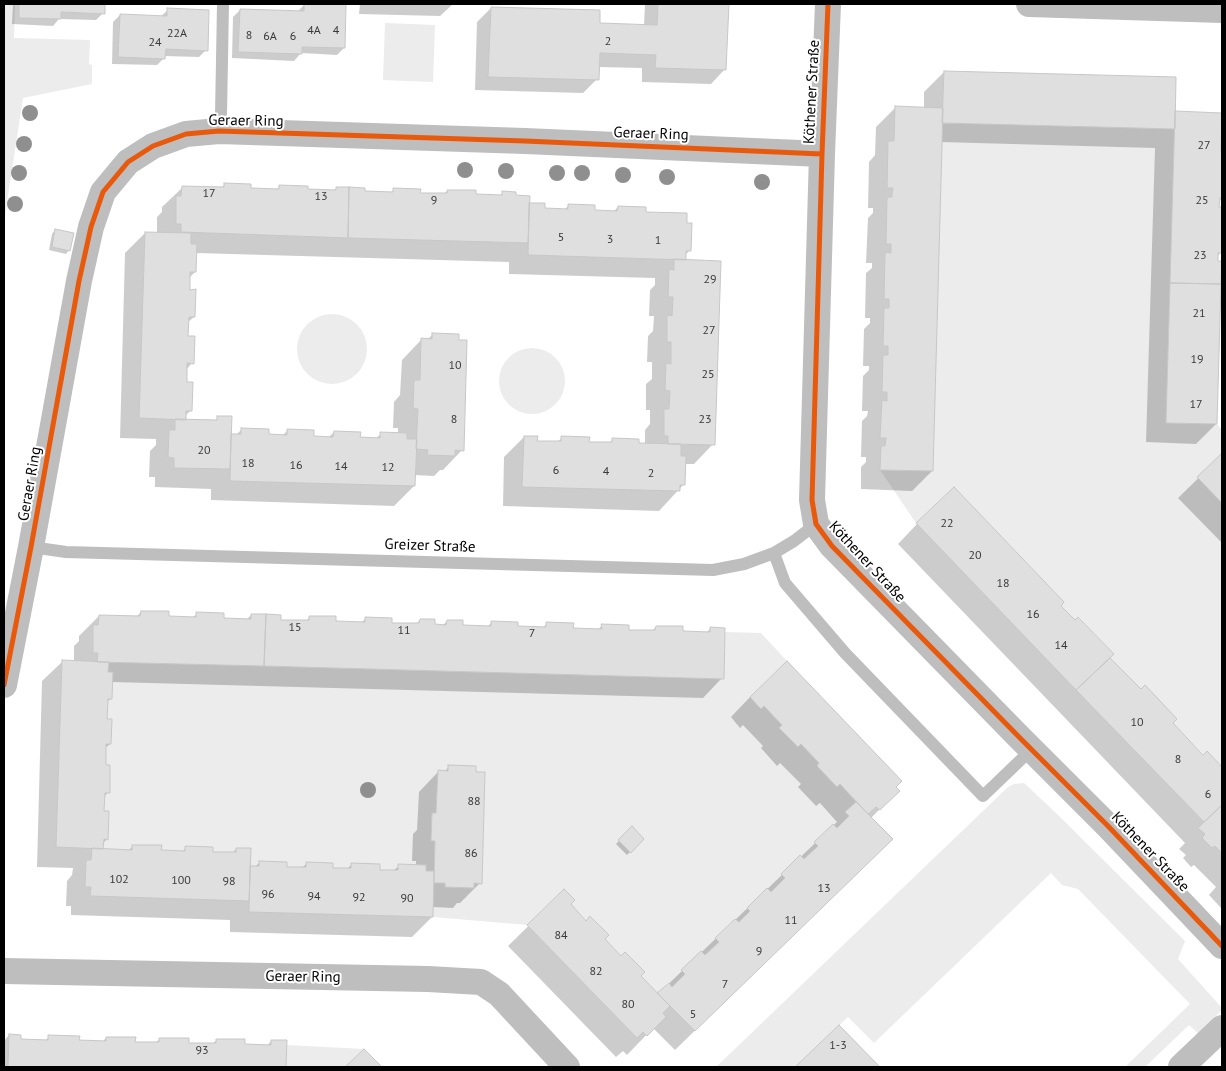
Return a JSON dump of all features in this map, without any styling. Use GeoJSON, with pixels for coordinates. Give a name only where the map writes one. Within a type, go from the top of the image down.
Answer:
{"type":"FeatureCollection","features":[{"type":"Feature","properties":{"kind":"street","name":"Köthener Straße"},"geometry":{"type":"LineString","coordinates":[[828,4],[812,500],[816,524],[832,546],[1108,826],[1222,946]]}},
{"type":"Feature","properties":{"kind":"street"},"geometry":{"type":"LineString","coordinates":[[1029,4],[1222,10]]}},
{"type":"Feature","properties":{"kind":"street","name":"Geraer Ring"},"geometry":{"type":"LineString","coordinates":[[4,684],[79,281],[91,227],[103,192],[128,162],[153,146],[186,134],[220,131],[822,154]]}},
{"type":"Feature","properties":{"kind":"street","name":"Geraer Ring"},"geometry":{"type":"LineString","coordinates":[[4,971],[428,979],[481,982],[499,994],[567,1067]]}},
{"type":"Feature","properties":{"kind":"street"},"geometry":{"type":"LineString","coordinates":[[1181,1067],[1222,1028]]}},
{"type":"Feature","properties":{"kind":"lane","name":"Geraer Ring"},"geometry":{"type":"LineString","coordinates":[[220,131],[222,115],[223,4]]}},
{"type":"Feature","properties":{"kind":"lane","name":"Greizer Straße"},"geometry":{"type":"LineString","coordinates":[[31,547],[66,552],[713,570],[744,564],[774,554],[816,524]]}},
{"type":"Feature","properties":{"kind":"lane"},"geometry":{"type":"LineString","coordinates":[[774,554],[785,583],[845,653],[983,796],[1032,750]]}},
{"type":"Feature","properties":{"kind":"shaded area"},"geometry":{"type":"Polygon","coordinates":[[[4,4],[15,4],[14,38],[90,40],[89,64],[92,65],[92,84],[23,98],[4,221],[4,4]]]}},
{"type":"Feature","properties":{"kind":"shaded area"},"geometry":{"type":"Polygon","coordinates":[[[385,23],[435,25],[433,82],[383,80],[385,23]]]}},
{"type":"Feature","properties":{"kind":"shaded area"},"geometry":{"type":"Polygon","coordinates":[[[942,123],[1175,129],[1166,423],[1217,424],[1222,430],[1222,453],[1197,477],[1222,503],[1222,767],[1207,751],[1203,754],[1173,723],[1145,685],[1141,689],[1110,658],[1114,654],[1079,617],[1075,620],[1061,606],[1064,602],[954,487],[916,523],[880,470],[933,471],[942,123]]]}},
{"type":"Feature","properties":{"kind":"shaded area"},"geometry":{"type":"Polygon","coordinates":[[[332,314],[345,317],[357,324],[364,336],[367,349],[364,362],[357,374],[345,381],[332,384],[319,381],[307,374],[300,362],[297,349],[300,336],[307,324],[319,317],[332,314]]]}},
{"type":"Feature","properties":{"kind":"shaded area"},"geometry":{"type":"Polygon","coordinates":[[[526,348],[538,348],[550,353],[560,363],[565,375],[563,394],[550,409],[538,414],[526,414],[514,409],[504,399],[499,387],[499,375],[504,363],[514,353],[526,348]]]}},
{"type":"Feature","properties":{"kind":"shaded area"},"geometry":{"type":"Polygon","coordinates":[[[725,632],[761,633],[787,661],[750,697],[761,709],[764,706],[782,725],[780,728],[798,747],[801,744],[819,763],[817,766],[837,787],[840,784],[856,802],[846,812],[849,816],[837,828],[833,824],[814,842],[818,846],[804,859],[800,855],[781,874],[785,878],[771,892],[767,888],[747,908],[750,911],[739,922],[735,919],[715,938],[719,942],[705,955],[701,951],[685,974],[672,987],[668,983],[657,993],[641,976],[645,972],[625,952],[621,956],[605,939],[609,935],[591,916],[586,921],[571,904],[575,900],[564,889],[527,925],[433,917],[434,883],[445,883],[446,887],[473,888],[474,883],[482,883],[485,772],[438,771],[436,813],[432,814],[431,841],[435,841],[434,871],[426,871],[426,865],[398,870],[380,870],[380,864],[351,868],[333,868],[333,863],[306,862],[306,867],[287,867],[287,862],[260,861],[259,866],[250,866],[250,848],[236,848],[235,852],[213,852],[213,847],[186,846],[185,851],[161,850],[161,845],[133,845],[132,850],[103,849],[104,839],[108,840],[109,812],[104,811],[105,793],[110,793],[110,766],[106,765],[106,744],[111,744],[112,719],[107,719],[108,699],[112,698],[113,672],[108,672],[109,662],[723,679],[725,632]]]}},
{"type":"Feature","properties":{"kind":"shaded area"},"geometry":{"type":"Polygon","coordinates":[[[1024,783],[1185,941],[1178,959],[1222,1008],[1199,1034],[1189,1025],[1145,1067],[1125,1067],[1190,1004],[1078,889],[1062,885],[1051,873],[874,1043],[848,1017],[795,1067],[716,1067],[1008,787],[1024,783]]]}},
{"type":"Feature","properties":{"kind":"shaded area"},"geometry":{"type":"Polygon","coordinates":[[[287,1045],[364,1049],[345,1067],[286,1067],[287,1045]]]}},
{"type":"Feature","properties":{"kind":"building"},"geometry":{"type":"Polygon","coordinates":[[[19,4],[105,4],[105,14],[61,12],[61,19],[19,18],[19,4]]]}},
{"type":"Feature","properties":{"kind":"building"},"geometry":{"type":"Polygon","coordinates":[[[304,4],[346,4],[345,48],[302,47],[302,54],[238,52],[240,9],[304,11],[304,4]]]}},
{"type":"Feature","properties":{"kind":"building"},"geometry":{"type":"Polygon","coordinates":[[[658,4],[729,4],[726,70],[655,68],[656,55],[600,53],[599,80],[488,77],[491,7],[600,10],[600,23],[657,25],[658,4]]]}},
{"type":"Feature","properties":{"kind":"building"},"geometry":{"type":"Polygon","coordinates":[[[167,8],[209,10],[208,51],[166,49],[165,59],[118,57],[120,14],[167,16],[167,8]]]}},
{"type":"Feature","properties":{"kind":"building"},"geometry":{"type":"Polygon","coordinates":[[[944,71],[1176,77],[1175,129],[942,123],[944,71]]]}},
{"type":"Feature","properties":{"kind":"building"},"geometry":{"type":"Polygon","coordinates":[[[895,106],[943,108],[933,471],[880,470],[881,446],[885,446],[886,438],[880,438],[882,400],[887,401],[887,392],[882,392],[883,355],[888,355],[888,346],[883,346],[884,308],[889,308],[889,299],[884,299],[885,252],[891,253],[891,244],[886,244],[887,197],[892,197],[893,188],[887,188],[888,141],[894,141],[895,106]]]}},
{"type":"Feature","properties":{"kind":"building"},"geometry":{"type":"Polygon","coordinates":[[[1175,111],[1222,113],[1222,198],[1220,198],[1219,207],[1222,207],[1222,253],[1218,253],[1218,261],[1222,261],[1221,284],[1170,283],[1175,111]]]}},
{"type":"Feature","properties":{"kind":"building"},"geometry":{"type":"Polygon","coordinates":[[[224,183],[251,184],[251,188],[279,189],[279,185],[308,186],[308,189],[336,190],[336,187],[349,187],[348,238],[181,232],[181,224],[176,224],[176,196],[181,196],[182,186],[224,187],[224,183]]]}},
{"type":"Feature","properties":{"kind":"building"},"geometry":{"type":"Polygon","coordinates":[[[349,187],[365,188],[365,191],[393,192],[393,188],[421,189],[420,193],[447,193],[447,190],[476,190],[476,194],[502,195],[502,191],[530,196],[528,243],[348,238],[349,187]]]}},
{"type":"Feature","properties":{"kind":"building"},"geometry":{"type":"Polygon","coordinates":[[[529,203],[545,203],[545,208],[568,209],[568,204],[595,205],[595,210],[617,211],[618,206],[646,207],[646,212],[687,213],[687,223],[692,223],[691,251],[686,251],[686,260],[528,255],[529,203]]]}},
{"type":"Feature","properties":{"kind":"building"},"geometry":{"type":"Polygon","coordinates":[[[55,229],[74,233],[70,251],[52,247],[55,229]]]}},
{"type":"Feature","properties":{"kind":"building"},"geometry":{"type":"Polygon","coordinates":[[[145,232],[191,233],[191,244],[197,244],[196,272],[190,272],[190,290],[196,289],[195,317],[189,317],[188,336],[195,336],[194,364],[187,363],[187,382],[193,382],[192,411],[186,411],[186,420],[139,418],[145,232]]]}},
{"type":"Feature","properties":{"kind":"building"},"geometry":{"type":"Polygon","coordinates":[[[674,259],[721,261],[715,445],[668,444],[668,436],[664,436],[664,409],[669,409],[670,391],[665,390],[666,363],[671,364],[671,342],[667,342],[667,315],[672,316],[673,297],[668,297],[669,269],[674,270],[674,259]]]}},
{"type":"Feature","properties":{"kind":"building"},"geometry":{"type":"Polygon","coordinates":[[[1170,283],[1221,284],[1217,424],[1166,423],[1170,283]]]}},
{"type":"Feature","properties":{"kind":"building"},"geometry":{"type":"Polygon","coordinates":[[[432,333],[459,334],[459,340],[467,340],[464,451],[455,450],[455,456],[427,455],[428,450],[416,449],[418,409],[413,408],[414,380],[420,380],[421,338],[432,339],[432,333]]]}},
{"type":"Feature","properties":{"kind":"building"},"geometry":{"type":"Polygon","coordinates":[[[217,416],[232,416],[230,469],[174,468],[174,458],[168,457],[169,430],[175,430],[175,419],[217,420],[217,416]]]}},
{"type":"Feature","properties":{"kind":"building"},"geometry":{"type":"Polygon","coordinates":[[[241,428],[269,429],[269,434],[287,435],[287,429],[314,430],[314,436],[333,437],[334,431],[361,432],[360,437],[380,438],[380,432],[407,433],[407,439],[417,439],[415,486],[230,481],[231,434],[241,434],[241,428]]]}},
{"type":"Feature","properties":{"kind":"building"},"geometry":{"type":"Polygon","coordinates":[[[524,436],[538,436],[537,441],[561,441],[561,436],[590,437],[589,442],[612,442],[612,438],[639,439],[639,443],[681,444],[681,456],[686,456],[685,485],[680,485],[680,491],[522,487],[524,436]]]}},
{"type":"Feature","properties":{"kind":"building"},"geometry":{"type":"Polygon","coordinates":[[[1222,453],[1222,503],[1197,477],[1222,453]]]}},
{"type":"Feature","properties":{"kind":"building"},"geometry":{"type":"Polygon","coordinates":[[[954,487],[1064,602],[1061,606],[1075,620],[1078,617],[1114,654],[1076,690],[916,523],[954,487]]]}},
{"type":"Feature","properties":{"kind":"building"},"geometry":{"type":"Polygon","coordinates":[[[141,611],[169,611],[169,616],[196,617],[196,612],[224,613],[224,618],[251,619],[251,614],[266,614],[264,666],[97,662],[98,653],[93,653],[93,625],[98,625],[99,615],[140,616],[141,611]]]}},
{"type":"Feature","properties":{"kind":"building"},"geometry":{"type":"Polygon","coordinates":[[[266,614],[281,615],[281,620],[309,620],[309,616],[336,616],[336,621],[365,622],[365,617],[392,618],[392,623],[419,623],[420,619],[435,619],[435,624],[446,625],[447,620],[463,620],[463,625],[491,626],[491,621],[518,622],[518,626],[546,627],[546,622],[574,623],[573,628],[602,629],[601,624],[629,625],[629,630],[655,630],[656,626],[683,626],[683,631],[710,632],[710,627],[725,628],[724,679],[264,666],[266,614]]]}},
{"type":"Feature","properties":{"kind":"building"},"geometry":{"type":"Polygon","coordinates":[[[1110,658],[1141,689],[1145,685],[1177,719],[1173,723],[1203,755],[1207,751],[1222,767],[1222,805],[1204,822],[1076,690],[1110,658]]]}},
{"type":"Feature","properties":{"kind":"building"},"geometry":{"type":"Polygon","coordinates":[[[62,660],[109,662],[108,672],[113,672],[112,699],[108,699],[107,719],[112,719],[111,744],[106,744],[106,765],[110,765],[110,793],[105,793],[104,811],[109,811],[108,840],[104,839],[103,849],[56,847],[62,660]]]}},
{"type":"Feature","properties":{"kind":"building"},"geometry":{"type":"Polygon","coordinates":[[[787,661],[902,781],[896,787],[900,791],[880,810],[876,807],[868,814],[840,784],[837,787],[817,766],[819,763],[801,744],[798,747],[779,728],[782,725],[764,706],[761,709],[750,697],[787,661]]]}},
{"type":"Feature","properties":{"kind":"building"},"geometry":{"type":"Polygon","coordinates":[[[448,765],[476,766],[476,772],[485,772],[482,884],[474,883],[474,888],[445,887],[445,883],[434,883],[435,841],[431,841],[432,813],[436,813],[438,770],[448,771],[448,765]]]}},
{"type":"Feature","properties":{"kind":"building"},"geometry":{"type":"Polygon","coordinates":[[[856,802],[893,839],[695,1031],[657,993],[669,983],[672,987],[685,974],[681,970],[701,951],[705,955],[719,942],[715,938],[735,919],[739,922],[750,911],[747,908],[767,888],[771,892],[785,878],[781,874],[800,855],[804,859],[818,846],[814,842],[833,824],[837,828],[849,816],[845,812],[856,802]]]}},
{"type":"Feature","properties":{"kind":"building"},"geometry":{"type":"Polygon","coordinates":[[[1222,805],[1222,853],[1215,846],[1212,848],[1202,838],[1205,834],[1198,828],[1222,805]]]}},
{"type":"Feature","properties":{"kind":"building"},"geometry":{"type":"Polygon","coordinates":[[[632,826],[644,839],[631,853],[618,840],[632,826]]]}},
{"type":"Feature","properties":{"kind":"building"},"geometry":{"type":"Polygon","coordinates":[[[132,845],[162,845],[161,850],[185,851],[185,846],[213,847],[213,852],[236,852],[236,848],[251,848],[249,901],[90,896],[91,887],[85,887],[86,860],[91,860],[92,848],[132,850],[132,845]]]}},
{"type":"Feature","properties":{"kind":"building"},"geometry":{"type":"Polygon","coordinates":[[[259,861],[287,862],[287,867],[306,867],[306,862],[333,863],[333,868],[351,868],[351,863],[380,864],[380,870],[398,870],[398,864],[426,865],[426,871],[434,871],[433,917],[249,912],[250,866],[259,866],[259,861]]]}},
{"type":"Feature","properties":{"kind":"building"},"geometry":{"type":"Polygon","coordinates":[[[564,889],[575,900],[571,904],[586,921],[590,916],[609,935],[605,939],[621,956],[625,952],[645,972],[641,976],[670,1006],[663,1013],[666,1017],[647,1036],[643,1032],[637,1038],[527,925],[564,889]]]}},
{"type":"Feature","properties":{"kind":"building"},"geometry":{"type":"Polygon","coordinates":[[[839,1025],[880,1067],[795,1067],[839,1025]]]}},
{"type":"Feature","properties":{"kind":"building"},"geometry":{"type":"Polygon","coordinates":[[[9,1034],[21,1035],[21,1039],[48,1040],[48,1035],[80,1036],[79,1040],[106,1041],[106,1037],[136,1037],[135,1042],[159,1042],[159,1038],[189,1038],[189,1043],[216,1043],[216,1039],[245,1039],[245,1044],[271,1045],[271,1040],[287,1040],[286,1067],[8,1067],[9,1034]]]}},
{"type":"Feature","properties":{"kind":"building"},"geometry":{"type":"Polygon","coordinates":[[[364,1049],[382,1067],[345,1067],[364,1049]]]}},
{"type":"Feature","properties":{"kind":"cycle path"},"geometry":{"type":"LineString","coordinates":[[828,4],[812,500],[816,524],[832,546],[1108,826],[1222,946]]}},
{"type":"Feature","properties":{"kind":"cycle path"},"geometry":{"type":"LineString","coordinates":[[4,685],[79,281],[91,227],[103,192],[128,162],[153,146],[186,134],[219,131],[525,141],[822,154]]}}]}
